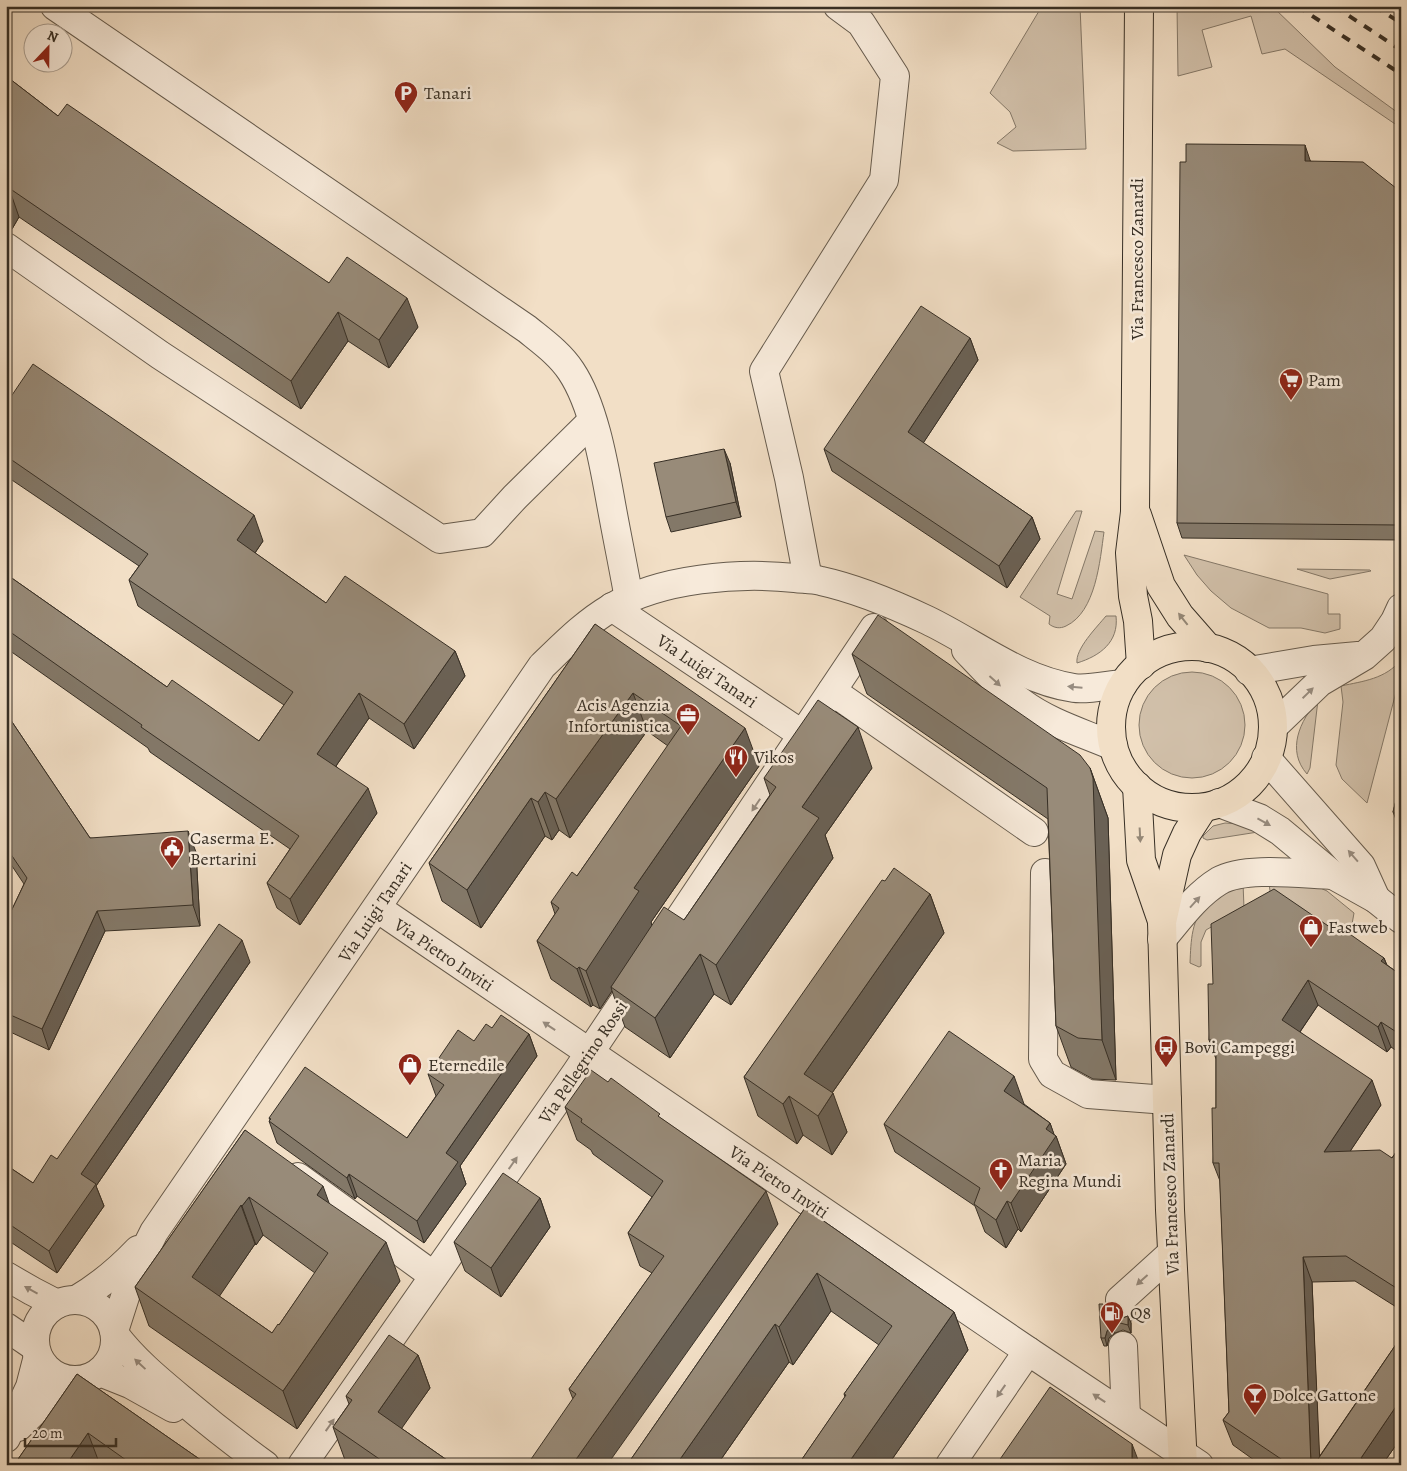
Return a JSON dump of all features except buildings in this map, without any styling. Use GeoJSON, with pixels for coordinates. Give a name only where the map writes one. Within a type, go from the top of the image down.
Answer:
{"type":"FeatureCollection","features":[{"type":"Feature","properties":{"kind":"main road","name":"Via Francesco Zanardi"},"geometry":{"type":"LineString","coordinates":[[1132,674],[1138,621],[1132,596],[1130,553],[1136,512],[1139,6]]}},
{"type":"Feature","properties":{"kind":"main road","name":"Via Francesco Zanardi"},"geometry":{"type":"LineString","coordinates":[[1136,512],[1161,586],[1180,616],[1208,648]]}},
{"type":"Feature","properties":{"kind":"main road"},"geometry":{"type":"LineString","coordinates":[[1190,647],[1208,648],[1230,656],[1249,670],[1259,683],[1266,697],[1273,727],[1266,758],[1259,773],[1248,786],[1234,796],[1211,806],[1186,808],[1152,798],[1137,786],[1122,768],[1113,746],[1111,720],[1117,696],[1132,674],[1156,655],[1172,649],[1190,647]]}},
{"type":"Feature","properties":{"kind":"main road","name":"Via Francesco Zanardi"},"geometry":{"type":"LineString","coordinates":[[1137,786],[1141,860],[1162,930]]}},
{"type":"Feature","properties":{"kind":"main road","name":"Via Francesco Zanardi"},"geometry":{"type":"LineString","coordinates":[[1188,1461],[1172,1253],[1162,930],[1177,855],[1187,834],[1211,806]]}},
{"type":"Feature","properties":{"kind":"street"},"geometry":{"type":"LineString","coordinates":[[55,6],[527,329],[554,352],[570,370],[578,383],[602,455],[621,603]]}},
{"type":"Feature","properties":{"kind":"street"},"geometry":{"type":"LineString","coordinates":[[808,579],[764,371],[884,180],[895,76],[861,22],[838,6]]}},
{"type":"Feature","properties":{"kind":"street"},"geometry":{"type":"LineString","coordinates":[[6,247],[160,355],[440,540],[482,533],[515,497],[592,421]]}},
{"type":"Feature","properties":{"kind":"street","name":"Via Luigi Tanari"},"geometry":{"type":"LineString","coordinates":[[67,1302],[98,1287],[118,1270],[154,1232],[235,1132],[377,908],[542,666],[583,626],[621,603],[661,587],[707,579],[770,576],[820,580],[857,591],[890,604],[928,621],[1011,666],[1058,684],[1076,688],[1132,674]]}},
{"type":"Feature","properties":{"kind":"street","name":"Via Luigi Tanari"},"geometry":{"type":"LineString","coordinates":[[621,603],[803,735]]}},
{"type":"Feature","properties":{"kind":"street","name":"Via Pellegrino Rossi"},"geometry":{"type":"LineString","coordinates":[[302,1465],[590,1054],[890,604]]}},
{"type":"Feature","properties":{"kind":"street"},"geometry":{"type":"LineString","coordinates":[[1273,727],[1320,682],[1364,656],[1383,639],[1401,608]]}},
{"type":"Feature","properties":{"kind":"street","name":"Via Luigi Tanari"},"geometry":{"type":"LineString","coordinates":[[950,633],[993,680],[1023,704],[1047,718],[1113,746]]}},
{"type":"Feature","properties":{"kind":"street"},"geometry":{"type":"LineString","coordinates":[[1249,670],[1314,660],[1364,656]]}},
{"type":"Feature","properties":{"kind":"street"},"geometry":{"type":"LineString","coordinates":[[832,691],[1034,832]]}},
{"type":"Feature","properties":{"kind":"street"},"geometry":{"type":"LineString","coordinates":[[1266,758],[1361,866],[1376,899]]}},
{"type":"Feature","properties":{"kind":"street"},"geometry":{"type":"LineString","coordinates":[[1211,806],[1259,818],[1280,831],[1332,875],[1376,899],[1401,919]]}},
{"type":"Feature","properties":{"kind":"street"},"geometry":{"type":"LineString","coordinates":[[1162,930],[1220,880],[1254,871],[1332,875]]}},
{"type":"Feature","properties":{"kind":"street"},"geometry":{"type":"LineString","coordinates":[[1045,874],[1043,1060],[1052,1074],[1088,1094],[1166,1100]]}},
{"type":"Feature","properties":{"kind":"street","name":"Via Pietro Inviti"},"geometry":{"type":"LineString","coordinates":[[377,908],[590,1054],[813,1220],[1028,1351],[1126,1416],[1188,1461]]}},
{"type":"Feature","properties":{"kind":"street"},"geometry":{"type":"LineString","coordinates":[[274,1160],[434,1276]]}},
{"type":"Feature","properties":{"kind":"street","name":"Via Luigi Tanari"},"geometry":{"type":"LineString","coordinates":[[115,1333],[131,1278],[154,1232]]}},
{"type":"Feature","properties":{"kind":"street"},"geometry":{"type":"LineString","coordinates":[[1121,1310],[1120,1300],[1172,1253]]}},
{"type":"Feature","properties":{"kind":"street"},"geometry":{"type":"LineString","coordinates":[[6,1276],[67,1302],[89,1302],[100,1309],[109,1319],[127,1352],[231,1440],[265,1465]]}},
{"type":"Feature","properties":{"kind":"street"},"geometry":{"type":"LineString","coordinates":[[6,1439],[30,1386],[36,1351],[35,1333],[39,1321],[47,1311],[67,1302]]}},
{"type":"Feature","properties":{"kind":"street"},"geometry":{"type":"LineString","coordinates":[[6,1327],[36,1351],[43,1365],[50,1372],[59,1378],[68,1380],[80,1380],[100,1372],[112,1355],[115,1346],[115,1333]]}},
{"type":"Feature","properties":{"kind":"street"},"geometry":{"type":"LineString","coordinates":[[1123,1346],[1126,1416]]}},
{"type":"Feature","properties":{"kind":"street"},"geometry":{"type":"LineString","coordinates":[[950,1465],[1028,1351]]}},
{"type":"Feature","properties":{"kind":"street"},"geometry":{"type":"LineString","coordinates":[[100,1372],[130,1384],[231,1440]]}},
{"type":"Feature","properties":{"kind":"street"},"geometry":{"type":"LineString","coordinates":[[6,1439],[68,1380]]}},
{"type":"Feature","properties":{"kind":"shaded area"},"geometry":{"type":"Polygon","coordinates":[[[1042,6],[1080,6],[1086,149],[1013,151],[997,143],[1016,127],[1010,112],[990,93],[1042,6]]]}},
{"type":"Feature","properties":{"kind":"shaded area"},"geometry":{"type":"Polygon","coordinates":[[[1177,6],[1272,6],[1335,67],[1401,115],[1401,128],[1285,49],[1262,54],[1251,16],[1202,30],[1212,67],[1178,76],[1177,6]]]}},
{"type":"Feature","properties":{"kind":"shaded area"},"geometry":{"type":"Polygon","coordinates":[[[1076,511],[1082,511],[1057,594],[1072,599],[1095,531],[1104,532],[1101,557],[1095,584],[1084,609],[1076,619],[1062,628],[1057,628],[1049,624],[1050,616],[1020,597],[1076,511]]]}},
{"type":"Feature","properties":{"kind":"shaded area"},"geometry":{"type":"Polygon","coordinates":[[[1184,555],[1328,594],[1328,614],[1340,614],[1340,629],[1325,633],[1301,628],[1269,628],[1231,608],[1211,591],[1197,575],[1184,555]]]}},
{"type":"Feature","properties":{"kind":"shaded area"},"geometry":{"type":"Polygon","coordinates":[[[1297,569],[1370,570],[1371,571],[1330,579],[1297,569]]]}},
{"type":"Feature","properties":{"kind":"shaded area"},"geometry":{"type":"Polygon","coordinates":[[[1106,616],[1116,616],[1116,625],[1111,640],[1100,652],[1077,663],[1079,651],[1106,616]]]}},
{"type":"Feature","properties":{"kind":"shaded area"},"geometry":{"type":"Polygon","coordinates":[[[1401,660],[1401,673],[1367,803],[1342,779],[1336,765],[1343,702],[1341,686],[1366,681],[1381,675],[1401,660]]]}},
{"type":"Feature","properties":{"kind":"shaded area"},"geometry":{"type":"Polygon","coordinates":[[[1192,672],[1212,676],[1230,687],[1241,705],[1245,725],[1241,745],[1230,763],[1212,774],[1192,778],[1172,774],[1154,763],[1143,745],[1139,725],[1143,705],[1154,687],[1172,676],[1192,672]]]}},
{"type":"Feature","properties":{"kind":"shaded area"},"geometry":{"type":"Polygon","coordinates":[[[1318,700],[1310,768],[1307,774],[1297,755],[1298,736],[1311,708],[1318,700]]]}},
{"type":"Feature","properties":{"kind":"shaded area"},"geometry":{"type":"Polygon","coordinates":[[[1225,823],[1242,824],[1258,832],[1207,840],[1203,838],[1213,826],[1225,823]]]}},
{"type":"Feature","properties":{"kind":"shaded area"},"geometry":{"type":"Polygon","coordinates":[[[1243,883],[1244,908],[1206,930],[1201,942],[1201,966],[1190,963],[1193,931],[1202,909],[1215,897],[1243,883]]]}},
{"type":"Feature","properties":{"kind":"shaded area"},"geometry":{"type":"Polygon","coordinates":[[[1269,883],[1316,886],[1327,891],[1354,913],[1349,941],[1272,907],[1269,883]]]}},
{"type":"Feature","properties":{"kind":"railway"},"geometry":{"type":"LineString","coordinates":[[1297,6],[1401,74]]}},
{"type":"Feature","properties":{"kind":"railway"},"geometry":{"type":"LineString","coordinates":[[1334,6],[1401,50]]}},
{"type":"Feature","properties":{"kind":"railway"},"geometry":{"type":"LineString","coordinates":[[1374,6],[1401,23]]}},
{"type":"Feature","properties":{"kind":"place","name":"Tanari"},"geometry":{"type":"Point","coordinates":[406,114]}},
{"type":"Feature","properties":{"kind":"place","name":"Pam"},"geometry":{"type":"Point","coordinates":[1291,401]}},
{"type":"Feature","properties":{"kind":"place","name":"Acis Agenzia Infortunistica"},"geometry":{"type":"Point","coordinates":[688,736]}},
{"type":"Feature","properties":{"kind":"place","name":"Vikos"},"geometry":{"type":"Point","coordinates":[736,778]}},
{"type":"Feature","properties":{"kind":"place","name":"Caserma E. Bertarini"},"geometry":{"type":"Point","coordinates":[172,869]}},
{"type":"Feature","properties":{"kind":"place","name":"Fastweb"},"geometry":{"type":"Point","coordinates":[1311,948]}},
{"type":"Feature","properties":{"kind":"place","name":"Bovi Campeggi"},"geometry":{"type":"Point","coordinates":[1166,1068]}},
{"type":"Feature","properties":{"kind":"place","name":"Eternedile"},"geometry":{"type":"Point","coordinates":[410,1086]}},
{"type":"Feature","properties":{"kind":"place","name":"Maria Regina Mundi"},"geometry":{"type":"Point","coordinates":[1001,1191]}},
{"type":"Feature","properties":{"kind":"place","name":"Q8"},"geometry":{"type":"Point","coordinates":[1112,1334]}},
{"type":"Feature","properties":{"kind":"place","name":"Dolce Gattone"},"geometry":{"type":"Point","coordinates":[1255,1416]}}]}
